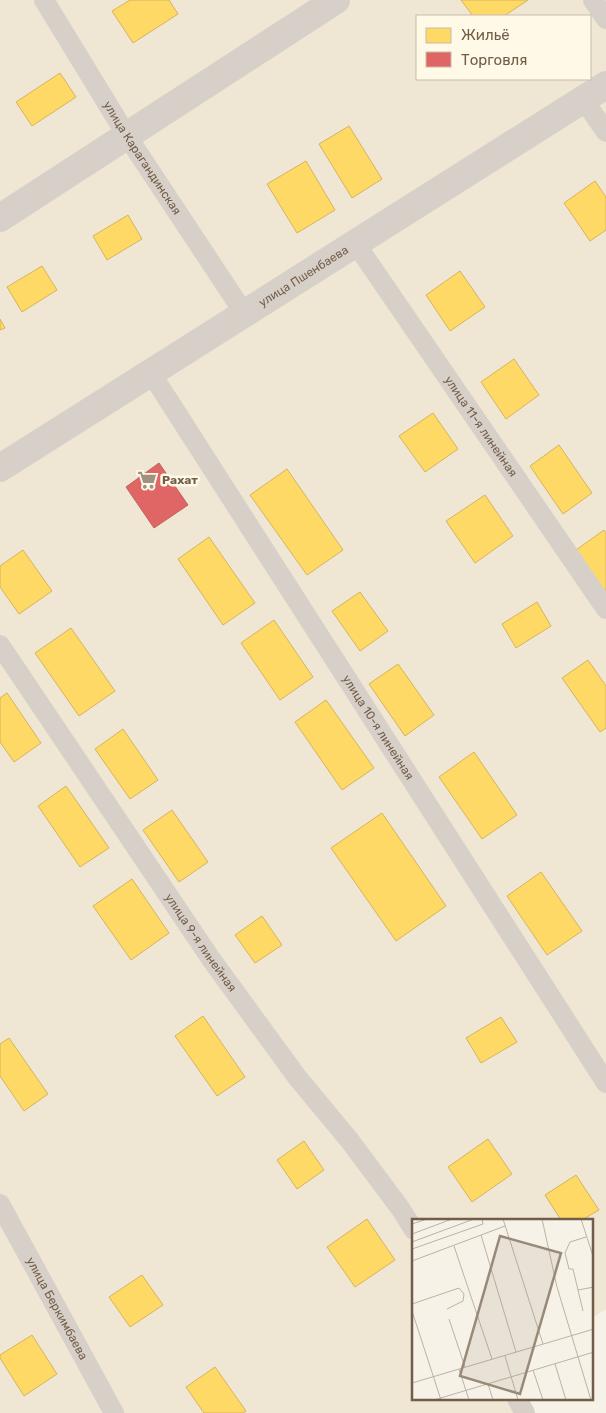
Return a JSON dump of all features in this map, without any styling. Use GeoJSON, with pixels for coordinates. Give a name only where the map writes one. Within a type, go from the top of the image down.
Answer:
{"type":"FeatureCollection","features":[{"type":"Feature","properties":{"kind":"street","name":"улица Карагандинская"},"geometry":{"type":"LineString","coordinates":[[44,0],[127,136],[244,313]]}},
{"type":"Feature","properties":{"kind":"street"},"geometry":{"type":"LineString","coordinates":[[592,0],[606,19]]}},
{"type":"Feature","properties":{"kind":"street"},"geometry":{"type":"LineString","coordinates":[[0,218],[327,3]]}},
{"type":"Feature","properties":{"kind":"street","name":"улица Пшенбаева"},"geometry":{"type":"LineString","coordinates":[[0,468],[606,85]]}},
{"type":"Feature","properties":{"kind":"street"},"geometry":{"type":"LineString","coordinates":[[583,99],[606,132]]}},
{"type":"Feature","properties":{"kind":"street","name":"улица 11-я линейная"},"geometry":{"type":"LineString","coordinates":[[356,244],[606,609]]}},
{"type":"Feature","properties":{"kind":"street","name":"улица 10-я линейная"},"geometry":{"type":"LineString","coordinates":[[151,373],[606,1083]]}},
{"type":"Feature","properties":{"kind":"street","name":"улица 9-я линейная"},"geometry":{"type":"LineString","coordinates":[[0,645],[211,959],[297,1077],[378,1178],[412,1227]]}},
{"type":"Feature","properties":{"kind":"street","name":"улица Беркимбаева"},"geometry":{"type":"LineString","coordinates":[[0,1204],[114,1413]]}},
{"type":"Feature","properties":{"kind":"street"},"geometry":{"type":"LineString","coordinates":[[518,1400],[525,1413]]}},
{"type":"Feature","properties":{"kind":"shaded area"},"geometry":{"type":"Polygon","coordinates":[[[0,0],[606,0],[606,1309],[594,1317],[594,1219],[412,1219],[412,1400],[514,1400],[521,1413],[0,1413],[0,0]]]}},
{"type":"Feature","properties":{"kind":"building: Жильё"},"geometry":{"type":"Polygon","coordinates":[[[130,0],[169,0],[178,14],[133,43],[112,11],[130,0]]]}},
{"type":"Feature","properties":{"kind":"building: Жильё"},"geometry":{"type":"Polygon","coordinates":[[[461,0],[528,0],[506,15],[472,15],[461,0]]]}},
{"type":"Feature","properties":{"kind":"building: Жильё"},"geometry":{"type":"Polygon","coordinates":[[[60,73],[76,97],[32,126],[16,102],[60,73]]]}},
{"type":"Feature","properties":{"kind":"building: Жильё"},"geometry":{"type":"Polygon","coordinates":[[[349,126],[382,179],[352,198],[319,144],[349,126]]]}},
{"type":"Feature","properties":{"kind":"building: Жильё"},"geometry":{"type":"Polygon","coordinates":[[[306,161],[335,210],[297,233],[267,184],[306,161]]]}},
{"type":"Feature","properties":{"kind":"building: Жильё"},"geometry":{"type":"Polygon","coordinates":[[[595,181],[606,197],[606,230],[590,241],[564,203],[595,181]]]}},
{"type":"Feature","properties":{"kind":"building: Жильё"},"geometry":{"type":"Polygon","coordinates":[[[128,215],[142,239],[107,260],[93,236],[128,215]]]}},
{"type":"Feature","properties":{"kind":"building: Жильё"},"geometry":{"type":"Polygon","coordinates":[[[42,266],[57,290],[22,312],[7,287],[42,266]]]}},
{"type":"Feature","properties":{"kind":"building: Жильё"},"geometry":{"type":"Polygon","coordinates":[[[460,271],[485,307],[450,331],[426,295],[460,271]]]}},
{"type":"Feature","properties":{"kind":"building: Жильё"},"geometry":{"type":"Polygon","coordinates":[[[0,319],[5,328],[0,330],[0,319]]]}},
{"type":"Feature","properties":{"kind":"building: Жильё"},"geometry":{"type":"Polygon","coordinates":[[[514,359],[539,395],[506,419],[481,382],[514,359]]]}},
{"type":"Feature","properties":{"kind":"building: Жильё"},"geometry":{"type":"Polygon","coordinates":[[[433,413],[458,449],[425,472],[399,436],[433,413]]]}},
{"type":"Feature","properties":{"kind":"building: Жильё"},"geometry":{"type":"Polygon","coordinates":[[[559,445],[592,493],[563,514],[530,466],[559,445]]]}},
{"type":"Feature","properties":{"kind":"building: Жильё"},"geometry":{"type":"Polygon","coordinates":[[[287,469],[343,550],[307,575],[250,495],[287,469]]]}},
{"type":"Feature","properties":{"kind":"building: Жильё"},"geometry":{"type":"Polygon","coordinates":[[[485,495],[513,536],[475,563],[446,521],[485,495]]]}},
{"type":"Feature","properties":{"kind":"building: Жильё"},"geometry":{"type":"Polygon","coordinates":[[[604,530],[606,533],[606,594],[576,550],[604,530]]]}},
{"type":"Feature","properties":{"kind":"building: Жильё"},"geometry":{"type":"Polygon","coordinates":[[[209,537],[255,603],[223,625],[178,559],[209,537]]]}},
{"type":"Feature","properties":{"kind":"building: Жильё"},"geometry":{"type":"Polygon","coordinates":[[[23,550],[52,591],[19,614],[0,587],[0,566],[23,550]]]}},
{"type":"Feature","properties":{"kind":"building: Жильё"},"geometry":{"type":"Polygon","coordinates":[[[360,592],[388,631],[360,651],[332,611],[360,592]]]}},
{"type":"Feature","properties":{"kind":"building: Жильё"},"geometry":{"type":"Polygon","coordinates":[[[537,602],[551,626],[516,648],[502,624],[537,602]]]}},
{"type":"Feature","properties":{"kind":"building: Жильё"},"geometry":{"type":"Polygon","coordinates":[[[274,620],[313,677],[280,700],[241,643],[274,620]]]}},
{"type":"Feature","properties":{"kind":"building: Жильё"},"geometry":{"type":"Polygon","coordinates":[[[71,628],[115,691],[79,716],[35,653],[71,628]]]}},
{"type":"Feature","properties":{"kind":"building: Жильё"},"geometry":{"type":"Polygon","coordinates":[[[588,660],[606,686],[606,728],[600,732],[562,678],[588,660]]]}},
{"type":"Feature","properties":{"kind":"building: Жильё"},"geometry":{"type":"Polygon","coordinates":[[[398,664],[434,715],[405,736],[369,684],[398,664]]]}},
{"type":"Feature","properties":{"kind":"building: Жильё"},"geometry":{"type":"Polygon","coordinates":[[[7,693],[41,743],[14,762],[0,742],[0,698],[7,693]]]}},
{"type":"Feature","properties":{"kind":"building: Жильё"},"geometry":{"type":"Polygon","coordinates":[[[326,700],[374,768],[342,790],[295,722],[326,700]]]}},
{"type":"Feature","properties":{"kind":"building: Жильё"},"geometry":{"type":"Polygon","coordinates":[[[123,729],[158,780],[130,799],[95,749],[123,729]]]}},
{"type":"Feature","properties":{"kind":"building: Жильё"},"geometry":{"type":"Polygon","coordinates":[[[474,752],[517,815],[482,839],[439,777],[474,752]]]}},
{"type":"Feature","properties":{"kind":"building: Жильё"},"geometry":{"type":"Polygon","coordinates":[[[66,786],[109,848],[80,867],[38,806],[66,786]]]}},
{"type":"Feature","properties":{"kind":"building: Жильё"},"geometry":{"type":"Polygon","coordinates":[[[172,810],[208,862],[179,882],[143,830],[172,810]]]}},
{"type":"Feature","properties":{"kind":"building: Жильё"},"geometry":{"type":"Polygon","coordinates":[[[382,813],[446,906],[396,941],[331,848],[382,813]]]}},
{"type":"Feature","properties":{"kind":"building: Жильё"},"geometry":{"type":"Polygon","coordinates":[[[541,872],[582,931],[547,955],[507,896],[541,872]]]}},
{"type":"Feature","properties":{"kind":"building: Жильё"},"geometry":{"type":"Polygon","coordinates":[[[132,879],[169,933],[131,960],[93,906],[132,879]]]}},
{"type":"Feature","properties":{"kind":"building: Жильё"},"geometry":{"type":"Polygon","coordinates":[[[262,916],[282,945],[255,963],[235,935],[262,916]]]}},
{"type":"Feature","properties":{"kind":"building: Жильё"},"geometry":{"type":"Polygon","coordinates":[[[203,1016],[245,1077],[217,1096],[175,1036],[203,1016]]]}},
{"type":"Feature","properties":{"kind":"building: Жильё"},"geometry":{"type":"Polygon","coordinates":[[[501,1017],[517,1042],[481,1063],[466,1038],[501,1017]]]}},
{"type":"Feature","properties":{"kind":"building: Жильё"},"geometry":{"type":"Polygon","coordinates":[[[9,1038],[48,1094],[24,1111],[0,1076],[0,1044],[9,1038]]]}},
{"type":"Feature","properties":{"kind":"building: Жильё"},"geometry":{"type":"Polygon","coordinates":[[[488,1139],[512,1174],[472,1202],[448,1167],[488,1139]]]}},
{"type":"Feature","properties":{"kind":"building: Жильё"},"geometry":{"type":"Polygon","coordinates":[[[304,1141],[324,1170],[297,1189],[277,1160],[304,1141]]]}},
{"type":"Feature","properties":{"kind":"building: Жильё"},"geometry":{"type":"Polygon","coordinates":[[[576,1175],[599,1210],[584,1219],[560,1219],[545,1195],[576,1175]]]}},
{"type":"Feature","properties":{"kind":"building: Жильё"},"geometry":{"type":"Polygon","coordinates":[[[367,1219],[395,1260],[355,1287],[327,1247],[367,1219]]]}},
{"type":"Feature","properties":{"kind":"building: Жильё"},"geometry":{"type":"Polygon","coordinates":[[[142,1275],[163,1305],[130,1327],[109,1297],[142,1275]]]}},
{"type":"Feature","properties":{"kind":"building: Жильё"},"geometry":{"type":"Polygon","coordinates":[[[32,1335],[57,1374],[24,1396],[0,1358],[0,1355],[32,1335]]]}},
{"type":"Feature","properties":{"kind":"building: Жильё"},"geometry":{"type":"Polygon","coordinates":[[[215,1367],[246,1411],[243,1413],[204,1413],[186,1387],[215,1367]]]}},
{"type":"Feature","properties":{"kind":"building: Торговля"},"geometry":{"type":"Polygon","coordinates":[[[159,463],[188,505],[154,528],[126,487],[159,463]]]}},
{"type":"Feature","properties":{"kind":"place","name":"Рахат"},"geometry":{"type":"Point","coordinates":[147,480]}}]}
